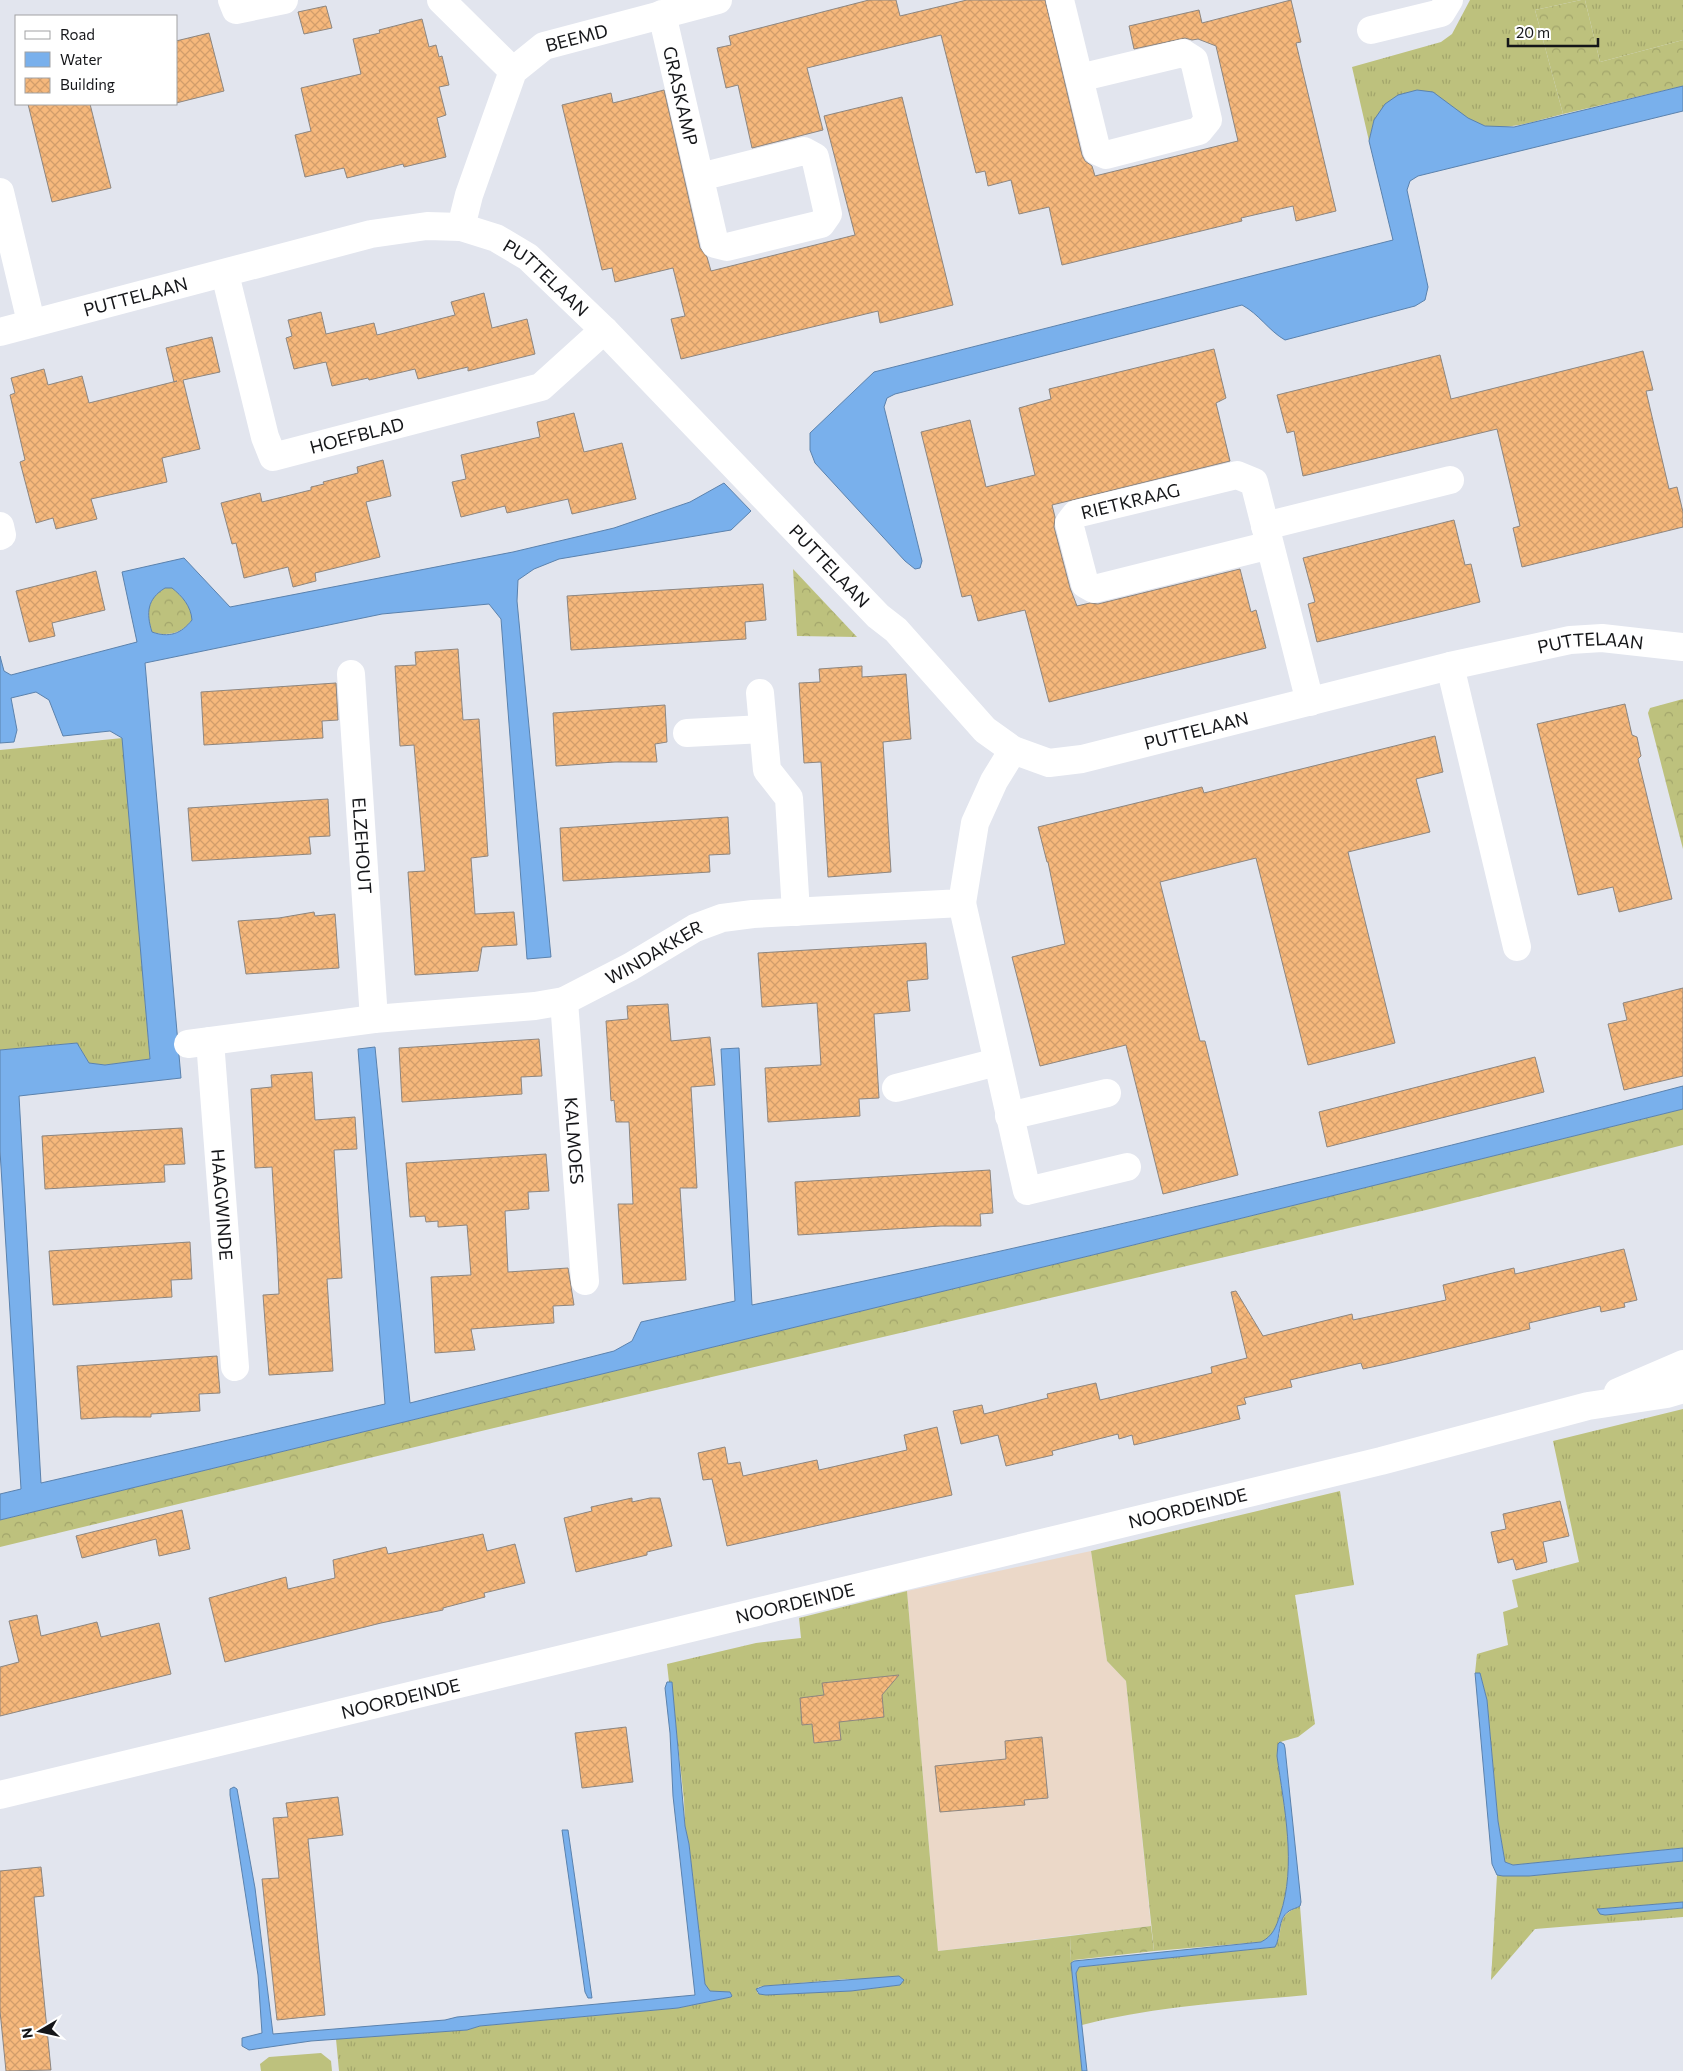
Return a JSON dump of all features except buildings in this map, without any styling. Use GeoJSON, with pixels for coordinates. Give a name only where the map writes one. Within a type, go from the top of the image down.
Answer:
{"type":"FeatureCollection","features":[{"type":"Feature","properties":{"kind":"street"},"geometry":{"type":"LineString","coordinates":[[232,0],[236,10],[284,0]]}},
{"type":"Feature","properties":{"kind":"street"},"geometry":{"type":"LineString","coordinates":[[441,0],[513,72],[470,195],[461,227]]}},
{"type":"Feature","properties":{"kind":"street","name":"BEEMD"},"geometry":{"type":"LineString","coordinates":[[513,72],[544,46],[676,7],[718,0]]}},
{"type":"Feature","properties":{"kind":"street"},"geometry":{"type":"LineString","coordinates":[[1060,0],[1079,78],[1097,151],[1106,155],[1199,131],[1208,120],[1194,60],[1183,53],[1079,78]]}},
{"type":"Feature","properties":{"kind":"street"},"geometry":{"type":"LineString","coordinates":[[1371,30],[1441,14],[1449,0]]}},
{"type":"Feature","properties":{"kind":"street","name":"GRASKAMP"},"geometry":{"type":"LineString","coordinates":[[676,7],[700,177],[715,244],[727,247],[821,224],[828,214],[815,157],[804,151],[700,177]]}},
{"type":"Feature","properties":{"kind":"street"},"geometry":{"type":"LineString","coordinates":[[0,192],[31,322]]}},
{"type":"Feature","properties":{"kind":"street","name":"PUTTELAAN"},"geometry":{"type":"LineString","coordinates":[[0,332],[31,322],[225,274],[371,234],[427,226],[461,227],[496,238],[528,258],[604,330],[878,616],[896,630],[985,730],[1013,750],[1048,763],[1082,759],[1450,666],[1570,640],[1610,638],[1683,646]]}},
{"type":"Feature","properties":{"kind":"street","name":"HOEFBLAD"},"geometry":{"type":"LineString","coordinates":[[225,274],[265,437],[273,457],[541,387],[604,330]]}},
{"type":"Feature","properties":{"kind":"street","name":"RIETKRAAG"},"geometry":{"type":"LineString","coordinates":[[1310,702],[1267,535],[1254,482],[1237,475],[1076,514],[1069,523],[1084,584],[1094,589],[1267,535],[1450,480]]}},
{"type":"Feature","properties":{"kind":"street"},"geometry":{"type":"LineString","coordinates":[[0,526],[2,535],[0,536]]}},
{"type":"Feature","properties":{"kind":"street"},"geometry":{"type":"LineString","coordinates":[[1450,666],[1517,947]]}},
{"type":"Feature","properties":{"kind":"street","name":"ELZEHOUT"},"geometry":{"type":"LineString","coordinates":[[351,674],[374,1019]]}},
{"type":"Feature","properties":{"kind":"street"},"geometry":{"type":"LineString","coordinates":[[760,693],[767,770],[789,798],[796,912]]}},
{"type":"Feature","properties":{"kind":"street"},"geometry":{"type":"LineString","coordinates":[[687,733],[763,729]]}},
{"type":"Feature","properties":{"kind":"street"},"geometry":{"type":"LineString","coordinates":[[1013,750],[994,781],[975,823],[962,903],[1027,1191],[1127,1167]]}},
{"type":"Feature","properties":{"kind":"street","name":"WINDAKKER"},"geometry":{"type":"LineString","coordinates":[[199,1043],[374,1019],[535,1006],[564,1001],[630,967],[695,928],[722,918],[753,914],[962,903]]}},
{"type":"Feature","properties":{"kind":"street","name":"KALMOES"},"geometry":{"type":"LineString","coordinates":[[564,1001],[585,1281]]}},
{"type":"Feature","properties":{"kind":"street","name":"HAAGWINDE"},"geometry":{"type":"LineString","coordinates":[[199,1043],[235,1367]]}},
{"type":"Feature","properties":{"kind":"street"},"geometry":{"type":"LineString","coordinates":[[896,1088],[997,1062]]}},
{"type":"Feature","properties":{"kind":"street"},"geometry":{"type":"LineString","coordinates":[[1009,1116],[1107,1093]]}},
{"type":"Feature","properties":{"kind":"street","name":"NOORDEINDE"},"geometry":{"type":"LineString","coordinates":[[1588,1406],[1683,1364]]}},
{"type":"Feature","properties":{"kind":"street","name":"NOORDEINDE"},"geometry":{"type":"LineString","coordinates":[[0,1795],[1381,1461],[1588,1406],[1667,1394],[1683,1389]]}},
{"type":"Feature","properties":{"kind":"shaded area"},"geometry":{"type":"Polygon","coordinates":[[[1091,1551],[1107,1661],[1126,1681],[1151,1926],[938,1951],[907,1591],[1091,1551]]]}},
{"type":"Feature","properties":{"kind":"green space"},"geometry":{"type":"Polygon","coordinates":[[[1470,0],[1581,0],[1535,10],[1563,114],[1515,126],[1486,126],[1464,117],[1433,92],[1374,120],[1369,141],[1352,67],[1441,42],[1452,34],[1470,0]]]}},
{"type":"Feature","properties":{"kind":"green space"},"geometry":{"type":"Polygon","coordinates":[[[1585,0],[1683,0],[1683,40],[1600,62],[1585,0]]]}},
{"type":"Feature","properties":{"kind":"green space"},"geometry":{"type":"Polygon","coordinates":[[[1585,0],[1600,62],[1683,40],[1683,86],[1563,114],[1535,10],[1585,0]]]}},
{"type":"Feature","properties":{"kind":"green space"},"geometry":{"type":"Polygon","coordinates":[[[793,569],[857,637],[797,636],[793,569]]]}},
{"type":"Feature","properties":{"kind":"green space"},"geometry":{"type":"Polygon","coordinates":[[[165,588],[172,588],[182,598],[190,610],[192,620],[184,628],[169,634],[152,632],[149,619],[151,602],[165,588]]]}},
{"type":"Feature","properties":{"kind":"green space"},"geometry":{"type":"Polygon","coordinates":[[[1683,699],[1683,849],[1648,713],[1650,708],[1683,699]]]}},
{"type":"Feature","properties":{"kind":"green space"},"geometry":{"type":"Polygon","coordinates":[[[123,738],[150,1059],[105,1065],[89,1063],[77,1043],[0,1050],[0,750],[123,738]]]}},
{"type":"Feature","properties":{"kind":"green space"},"geometry":{"type":"Polygon","coordinates":[[[1683,1109],[1683,1145],[1426,1210],[494,1428],[0,1547],[0,1520],[1105,1252],[1683,1109]]]}},
{"type":"Feature","properties":{"kind":"green space"},"geometry":{"type":"Polygon","coordinates":[[[1683,1409],[1683,1848],[1513,1865],[1505,1862],[1498,1821],[1487,1700],[1480,1673],[1475,1673],[1477,1654],[1508,1645],[1503,1612],[1518,1607],[1512,1580],[1579,1562],[1553,1441],[1683,1409]]]}},
{"type":"Feature","properties":{"kind":"green space"},"geometry":{"type":"Polygon","coordinates":[[[1340,1491],[1354,1585],[1295,1595],[1315,1724],[1298,1737],[1280,1742],[1278,1745],[1277,1756],[1288,1836],[1288,1877],[1285,1896],[1276,1927],[1269,1937],[1261,1942],[1154,1951],[1126,1681],[1107,1661],[1091,1551],[1340,1491]]]}},
{"type":"Feature","properties":{"kind":"green space"},"geometry":{"type":"Polygon","coordinates":[[[907,1591],[938,1951],[1070,1936],[1082,2071],[339,2071],[336,2039],[467,2030],[480,2026],[678,2008],[731,1997],[730,1993],[712,1992],[705,1984],[689,1844],[685,1826],[684,1800],[671,1682],[669,1682],[667,1664],[756,1643],[801,1638],[799,1618],[907,1591]],[[848,1979],[764,1986],[758,1987],[757,1993],[766,1995],[851,1991],[900,1985],[848,1979]]]}},
{"type":"Feature","properties":{"kind":"green space"},"geometry":{"type":"Polygon","coordinates":[[[1683,1861],[1683,1902],[1597,1909],[1605,1915],[1683,1908],[1683,1917],[1535,1929],[1491,1980],[1497,1875],[1529,1876],[1683,1861]]]}},
{"type":"Feature","properties":{"kind":"green space"},"geometry":{"type":"Polygon","coordinates":[[[1300,1906],[1307,1995],[1166,2009],[1082,2025],[1076,1973],[1079,1967],[1274,1947],[1278,1941],[1282,1920],[1291,1911],[1300,1906]]]}},
{"type":"Feature","properties":{"kind":"green space"},"geometry":{"type":"Polygon","coordinates":[[[1151,1926],[1154,1951],[1074,1960],[1071,1963],[1070,1936],[1151,1926]]]}},
{"type":"Feature","properties":{"kind":"green space"},"geometry":{"type":"Polygon","coordinates":[[[321,2053],[331,2061],[332,2071],[261,2071],[260,2064],[269,2057],[321,2053]]]}},
{"type":"Feature","properties":{"kind":"water"},"geometry":{"type":"Polygon","coordinates":[[[1683,86],[1683,111],[1418,176],[1410,181],[1407,190],[1428,287],[1425,300],[1415,306],[1285,340],[1242,305],[895,394],[887,398],[884,407],[922,561],[920,568],[915,569],[905,561],[815,463],[810,450],[810,433],[874,372],[1393,240],[1369,141],[1374,120],[1385,104],[1398,95],[1417,90],[1433,92],[1468,118],[1485,126],[1514,127],[1683,86]]]}},
{"type":"Feature","properties":{"kind":"water"},"geometry":{"type":"Polygon","coordinates":[[[724,483],[751,511],[731,530],[559,559],[534,569],[518,580],[517,601],[551,957],[527,959],[501,619],[489,604],[382,614],[145,663],[181,1078],[19,1096],[41,1483],[385,1404],[358,1049],[375,1047],[410,1403],[614,1351],[632,1341],[641,1322],[735,1301],[721,1049],[739,1048],[752,1305],[1219,1201],[1683,1086],[1683,1109],[1105,1252],[0,1520],[0,1494],[21,1489],[0,1151],[0,1050],[77,1043],[89,1063],[105,1065],[150,1059],[122,738],[110,731],[63,736],[49,700],[36,692],[11,698],[17,730],[14,742],[0,743],[0,656],[4,671],[11,675],[137,642],[122,572],[184,558],[230,607],[513,552],[614,528],[690,502],[724,483]],[[165,588],[159,592],[151,602],[149,619],[152,632],[164,635],[174,634],[184,629],[192,620],[190,610],[185,602],[172,588],[165,588]]]}},
{"type":"Feature","properties":{"kind":"water"},"geometry":{"type":"Polygon","coordinates":[[[1475,1673],[1480,1673],[1487,1700],[1498,1821],[1505,1862],[1513,1865],[1683,1848],[1683,1861],[1529,1876],[1497,1875],[1492,1864],[1475,1673]]]}},
{"type":"Feature","properties":{"kind":"water"},"geometry":{"type":"Polygon","coordinates":[[[667,1682],[672,1682],[685,1826],[689,1844],[705,1984],[710,1991],[730,1992],[731,1997],[678,2008],[480,2026],[467,2030],[311,2041],[249,2050],[242,2046],[242,2038],[262,2033],[258,1975],[230,1795],[230,1789],[234,1787],[237,1789],[255,1888],[273,2034],[445,2020],[457,2017],[695,1995],[673,1796],[670,1733],[665,1688],[667,1682]]]}},
{"type":"Feature","properties":{"kind":"water"},"geometry":{"type":"Polygon","coordinates":[[[1280,1742],[1284,1744],[1285,1748],[1300,1906],[1285,1914],[1275,1947],[1079,1967],[1076,1973],[1087,2071],[1082,2071],[1071,1963],[1074,1961],[1261,1942],[1274,1931],[1285,1896],[1288,1877],[1288,1836],[1277,1756],[1278,1744],[1280,1742]]]}},
{"type":"Feature","properties":{"kind":"water"},"geometry":{"type":"Polygon","coordinates":[[[562,1830],[568,1830],[592,1998],[588,1998],[585,1992],[562,1830]]]}},
{"type":"Feature","properties":{"kind":"water"},"geometry":{"type":"Polygon","coordinates":[[[1683,1902],[1683,1908],[1605,1915],[1600,1914],[1597,1909],[1683,1902]]]}},
{"type":"Feature","properties":{"kind":"water"},"geometry":{"type":"Polygon","coordinates":[[[899,1976],[904,1980],[900,1985],[851,1991],[766,1995],[759,1994],[756,1989],[764,1986],[899,1976]]]}}]}
